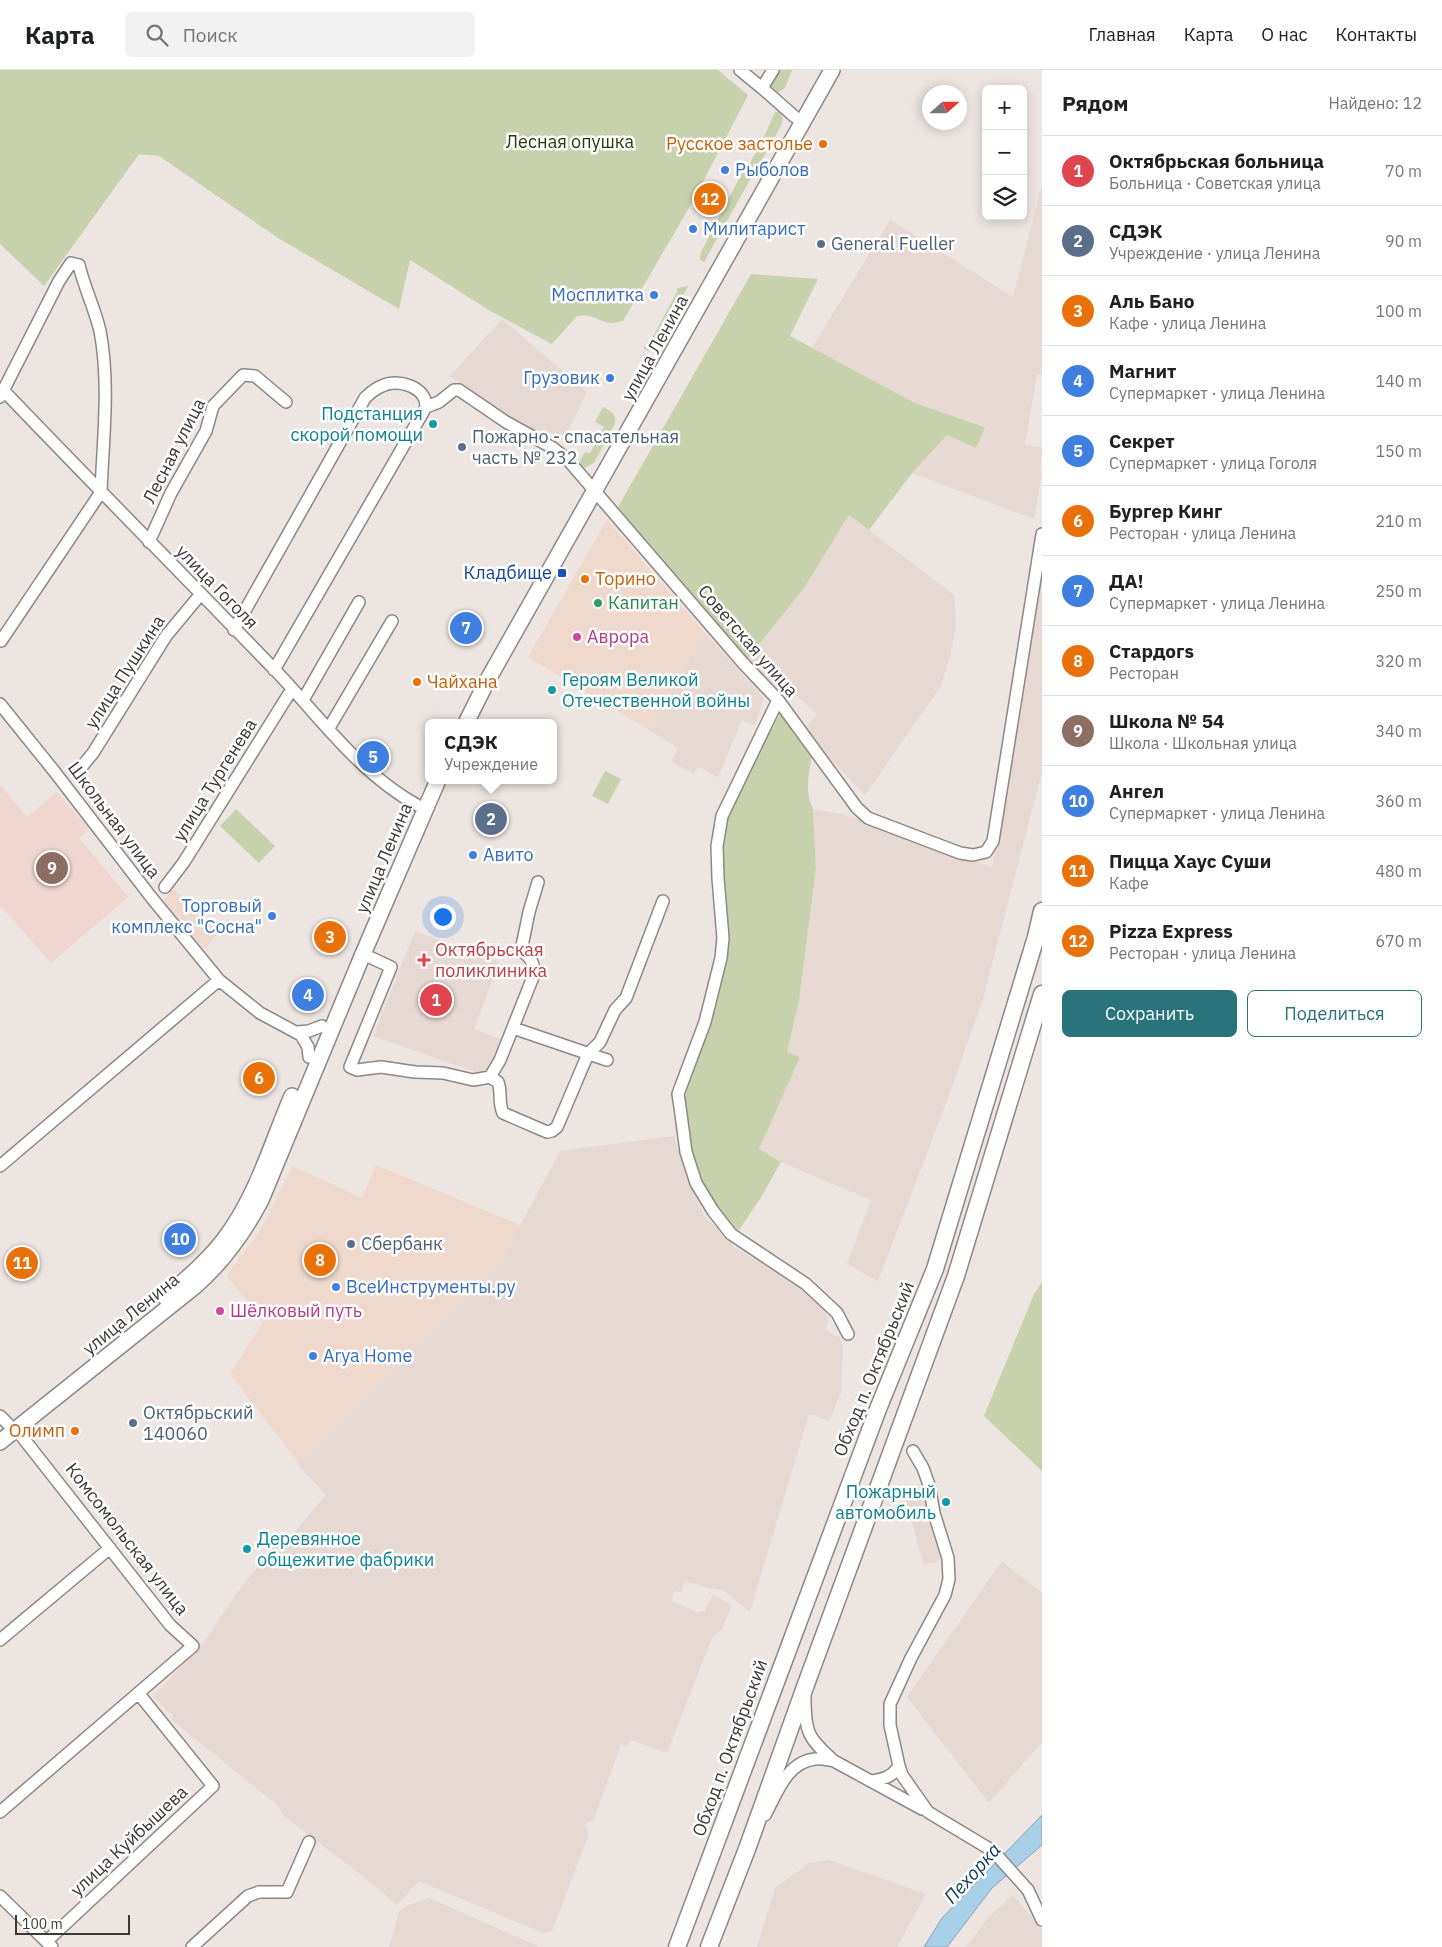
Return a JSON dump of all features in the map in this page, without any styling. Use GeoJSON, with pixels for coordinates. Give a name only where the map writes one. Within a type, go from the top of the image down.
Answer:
{"type":"FeatureCollection","features":[{"type":"Feature","properties":{"kind":"highway","name":"Обход п. Октябрьский"},"geometry":{"type":"LineString","coordinates":[[677,1947],[874,1418],[935,1269],[1036,937],[1042,911]]}},
{"type":"Feature","properties":{"kind":"highway"},"geometry":{"type":"LineString","coordinates":[[709,1947],[747,1849],[956,1276],[1042,994]]}},
{"type":"Feature","properties":{"kind":"main road","name":"улица Ленина"},"geometry":{"type":"LineString","coordinates":[[468,719],[592,487],[821,70]]}},
{"type":"Feature","properties":{"kind":"main road","name":"улица Ленина"},"geometry":{"type":"LineString","coordinates":[[458,719],[479,678],[592,487],[832,70]]}},
{"type":"Feature","properties":{"kind":"main road","name":"улица Ленина"},"geometry":{"type":"LineString","coordinates":[[0,1442],[6,1425],[180,1286],[212,1254],[238,1218],[250,1196],[426,784]]}},
{"type":"Feature","properties":{"kind":"main road","name":"улица Ленина"},"geometry":{"type":"LineString","coordinates":[[6,1425],[194,1287],[221,1262],[247,1226],[261,1200],[363,954],[436,784]]}},
{"type":"Feature","properties":{"kind":"street"},"geometry":{"type":"LineString","coordinates":[[740,70],[795,117]]}},
{"type":"Feature","properties":{"kind":"street"},"geometry":{"type":"LineString","coordinates":[[762,88],[773,70]]}},
{"type":"Feature","properties":{"kind":"street"},"geometry":{"type":"LineString","coordinates":[[1,641],[101,492],[105,378],[99,330],[79,265],[71,263],[59,280],[2,394]]}},
{"type":"Feature","properties":{"kind":"street","name":"Лесная улица"},"geometry":{"type":"LineString","coordinates":[[149,542],[171,493],[206,431],[213,406],[243,375],[254,376],[286,402]]}},
{"type":"Feature","properties":{"kind":"street"},"geometry":{"type":"LineString","coordinates":[[234,630],[365,398],[382,385],[391,383],[404,384],[423,394],[426,400],[426,407],[274,670]]}},
{"type":"Feature","properties":{"kind":"street","name":"Советская улица"},"geometry":{"type":"LineString","coordinates":[[426,407],[439,402],[454,390],[459,390],[506,422],[552,448],[568,460],[743,663],[778,700],[857,808],[868,818],[960,853],[981,854],[990,847],[1042,534]]}},
{"type":"Feature","properties":{"kind":"street","name":"улица Гоголя"},"geometry":{"type":"LineString","coordinates":[[2,394],[101,492],[292,688],[360,763],[379,780],[417,805]]}},
{"type":"Feature","properties":{"kind":"street","name":"улица Пушкина"},"geometry":{"type":"LineString","coordinates":[[79,770],[93,753],[166,636],[200,595]]}},
{"type":"Feature","properties":{"kind":"street"},"geometry":{"type":"LineString","coordinates":[[303,700],[359,602]]}},
{"type":"Feature","properties":{"kind":"street"},"geometry":{"type":"LineString","coordinates":[[329,728],[392,622]]}},
{"type":"Feature","properties":{"kind":"street","name":"улица Тургенева"},"geometry":{"type":"LineString","coordinates":[[165,887],[184,862],[292,688]]}},
{"type":"Feature","properties":{"kind":"street"},"geometry":{"type":"LineString","coordinates":[[778,700],[720,822],[717,846],[723,938],[721,958],[705,1022],[678,1094],[686,1152],[696,1183],[715,1214],[731,1234],[806,1284],[837,1313],[848,1334]]}},
{"type":"Feature","properties":{"kind":"street","name":"Школьная улица"},"geometry":{"type":"LineString","coordinates":[[0,704],[151,897],[219,980],[260,1013],[296,1032]]}},
{"type":"Feature","properties":{"kind":"street"},"geometry":{"type":"LineString","coordinates":[[490,1077],[500,1060],[535,972],[527,954],[521,951],[529,912],[538,882]]}},
{"type":"Feature","properties":{"kind":"street"},"geometry":{"type":"LineString","coordinates":[[363,954],[391,967],[350,1067],[358,1070],[381,1067],[415,1072],[443,1073],[473,1080],[490,1077],[498,1082],[501,1089],[500,1108],[503,1113],[547,1132],[557,1127],[588,1054],[600,1042],[615,1010],[626,998],[663,901]]}},
{"type":"Feature","properties":{"kind":"street"},"geometry":{"type":"LineString","coordinates":[[0,1166],[219,980]]}},
{"type":"Feature","properties":{"kind":"street"},"geometry":{"type":"LineString","coordinates":[[296,1032],[309,1031],[322,1026]]}},
{"type":"Feature","properties":{"kind":"street"},"geometry":{"type":"LineString","coordinates":[[513,1028],[608,1060]]}},
{"type":"Feature","properties":{"kind":"street"},"geometry":{"type":"LineString","coordinates":[[296,1032],[305,1041],[309,1057]]}},
{"type":"Feature","properties":{"kind":"street","name":"Комсомольская улица"},"geometry":{"type":"LineString","coordinates":[[6,1425],[110,1548],[170,1625],[193,1646],[138,1694]]}},
{"type":"Feature","properties":{"kind":"street"},"geometry":{"type":"LineString","coordinates":[[913,1451],[923,1468],[928,1485],[934,1513],[948,1558],[949,1579],[945,1595],[911,1658],[890,1704],[890,1725],[900,1771],[928,1812]]}},
{"type":"Feature","properties":{"kind":"street"},"geometry":{"type":"LineString","coordinates":[[0,1640],[110,1548]]}},
{"type":"Feature","properties":{"kind":"street"},"geometry":{"type":"LineString","coordinates":[[805,1687],[805,1722],[811,1738],[834,1761],[928,1812],[993,1851],[1028,1890],[1042,1920]]}},
{"type":"Feature","properties":{"kind":"street"},"geometry":{"type":"LineString","coordinates":[[0,1812],[138,1694]]}},
{"type":"Feature","properties":{"kind":"street","name":"улица Куйбышева"},"geometry":{"type":"LineString","coordinates":[[49,1944],[213,1786],[138,1694]]}},
{"type":"Feature","properties":{"kind":"street"},"geometry":{"type":"LineString","coordinates":[[747,1849],[788,1774],[800,1763],[816,1759],[834,1761]]}},
{"type":"Feature","properties":{"kind":"street"},"geometry":{"type":"LineString","coordinates":[[872,1781],[885,1779],[900,1771]]}},
{"type":"Feature","properties":{"kind":"street"},"geometry":{"type":"LineString","coordinates":[[894,1794],[900,1771]]}},
{"type":"Feature","properties":{"kind":"street"},"geometry":{"type":"LineString","coordinates":[[192,1947],[248,1896],[259,1892],[286,1892],[309,1842]]}},
{"type":"Feature","properties":{"kind":"street"},"geometry":{"type":"LineString","coordinates":[[0,1896],[49,1944]]}},
{"type":"Feature","properties":{"kind":"shaded area"},"geometry":{"type":"Polygon","coordinates":[[[1042,186],[1042,375],[1037,374],[1025,444],[1042,448],[1040,473],[1042,474],[1034,519],[912,473],[947,435],[976,448],[985,426],[915,403],[812,348],[890,220],[1013,297],[1042,186]]]}},
{"type":"Feature","properties":{"kind":"shaded area"},"geometry":{"type":"Polygon","coordinates":[[[502,319],[587,392],[563,441],[548,431],[542,435],[498,411],[450,376],[502,319]]]}},
{"type":"Feature","properties":{"kind":"shaded area"},"geometry":{"type":"Polygon","coordinates":[[[849,515],[954,595],[956,628],[941,686],[865,795],[803,730],[817,714],[785,685],[778,692],[746,661],[804,588],[849,515]]]}},
{"type":"Feature","properties":{"kind":"shaded area"},"geometry":{"type":"Polygon","coordinates":[[[607,520],[705,633],[651,731],[528,657],[607,520]]]}},
{"type":"Feature","properties":{"kind":"shaded area"},"geometry":{"type":"Polygon","coordinates":[[[1042,567],[1042,771],[983,999],[948,1098],[878,1281],[847,1264],[871,1200],[781,1162],[759,1149],[799,1057],[787,1053],[799,1001],[816,868],[813,809],[843,814],[992,867],[1016,720],[1020,718],[1022,711],[1019,707],[1042,567]]]}},
{"type":"Feature","properties":{"kind":"shaded area"},"geometry":{"type":"Polygon","coordinates":[[[705,633],[764,698],[755,726],[742,720],[718,777],[698,767],[694,774],[671,762],[678,748],[651,731],[705,633]]]}},
{"type":"Feature","properties":{"kind":"shaded area"},"geometry":{"type":"Polygon","coordinates":[[[0,785],[27,817],[57,792],[89,829],[79,838],[128,897],[51,963],[0,905],[0,785]]]}},
{"type":"Feature","properties":{"kind":"shaded area"},"geometry":{"type":"Polygon","coordinates":[[[174,889],[219,932],[205,949],[162,902],[174,889]]]}},
{"type":"Feature","properties":{"kind":"shaded area"},"geometry":{"type":"Polygon","coordinates":[[[415,931],[499,962],[474,1029],[501,1039],[487,1076],[373,1036],[415,931]]]}},
{"type":"Feature","properties":{"kind":"shaded area"},"geometry":{"type":"Polygon","coordinates":[[[674,1136],[684,1169],[703,1214],[735,1248],[782,1275],[819,1302],[829,1320],[825,1329],[839,1337],[843,1347],[841,1393],[829,1421],[809,1414],[750,1612],[723,1590],[685,1581],[681,1592],[674,1591],[671,1601],[697,1612],[705,1611],[713,1595],[732,1605],[722,1629],[712,1638],[667,1753],[631,1740],[628,1746],[621,1744],[594,1819],[585,1824],[589,1834],[552,1931],[543,1933],[419,1881],[397,1905],[369,1881],[285,1817],[278,1806],[172,1720],[173,1716],[153,1697],[204,1642],[237,1593],[279,1539],[293,1534],[326,1495],[300,1467],[298,1462],[504,1256],[560,1151],[674,1136]]]}},
{"type":"Feature","properties":{"kind":"shaded area"},"geometry":{"type":"Polygon","coordinates":[[[376,1165],[520,1225],[504,1256],[298,1462],[230,1374],[263,1322],[227,1276],[254,1240],[266,1220],[292,1166],[362,1198],[376,1165]]]}},
{"type":"Feature","properties":{"kind":"shaded area"},"geometry":{"type":"Polygon","coordinates":[[[922,1490],[941,1560],[924,1565],[904,1494],[922,1490]]]}},
{"type":"Feature","properties":{"kind":"shaded area"},"geometry":{"type":"Polygon","coordinates":[[[1002,1561],[1042,1593],[1042,1742],[989,1803],[907,1697],[1002,1561]]]}},
{"type":"Feature","properties":{"kind":"shaded area"},"geometry":{"type":"Polygon","coordinates":[[[829,1860],[926,1894],[897,1947],[757,1947],[775,1888],[809,1863],[829,1860]]]}},
{"type":"Feature","properties":{"kind":"shaded area"},"geometry":{"type":"Polygon","coordinates":[[[1013,1895],[1042,1930],[1042,1947],[966,1947],[987,1919],[1013,1895]]]}},
{"type":"Feature","properties":{"kind":"shaded area"},"geometry":{"type":"Polygon","coordinates":[[[429,1898],[538,1947],[389,1947],[399,1912],[407,1906],[429,1898]]]}},
{"type":"Feature","properties":{"kind":"green space","name":"Лесная опушка"},"geometry":{"type":"Polygon","coordinates":[[[0,70],[718,70],[748,95],[693,201],[623,321],[611,323],[583,315],[577,316],[552,344],[492,312],[410,260],[399,309],[278,238],[159,156],[139,154],[44,286],[0,244],[0,70]]]}},
{"type":"Feature","properties":{"kind":"green space"},"geometry":{"type":"Polygon","coordinates":[[[780,70],[792,70],[785,88],[776,94],[770,87],[780,70]]]}},
{"type":"Feature","properties":{"kind":"green space"},"geometry":{"type":"Polygon","coordinates":[[[779,111],[783,118],[781,126],[757,168],[749,165],[775,112],[779,111]]]}},
{"type":"Feature","properties":{"kind":"green space"},"geometry":{"type":"Polygon","coordinates":[[[742,173],[752,176],[704,262],[700,260],[701,252],[742,173]]]}},
{"type":"Feature","properties":{"kind":"green space"},"geometry":{"type":"Polygon","coordinates":[[[751,274],[818,279],[790,336],[915,403],[985,427],[976,448],[947,435],[912,473],[869,530],[849,515],[804,588],[746,661],[618,507],[751,274]]]}},
{"type":"Feature","properties":{"kind":"green space"},"geometry":{"type":"Polygon","coordinates":[[[688,286],[654,348],[649,351],[644,349],[649,344],[677,292],[677,288],[688,286]]]}},
{"type":"Feature","properties":{"kind":"green space"},"geometry":{"type":"Polygon","coordinates":[[[603,407],[613,414],[615,424],[594,463],[585,468],[582,467],[580,461],[585,452],[590,453],[604,427],[595,422],[603,407]]]}},
{"type":"Feature","properties":{"kind":"green space"},"geometry":{"type":"Polygon","coordinates":[[[780,714],[812,755],[808,789],[813,809],[816,868],[799,1001],[787,1052],[800,1057],[759,1149],[781,1162],[760,1199],[739,1230],[724,1222],[709,1201],[693,1165],[684,1103],[687,1085],[717,999],[726,966],[727,938],[718,873],[724,814],[780,714]]]}},
{"type":"Feature","properties":{"kind":"green space"},"geometry":{"type":"Polygon","coordinates":[[[605,771],[621,779],[608,804],[592,796],[605,771]]]}},
{"type":"Feature","properties":{"kind":"green space"},"geometry":{"type":"Polygon","coordinates":[[[236,809],[275,846],[259,863],[220,826],[236,809]]]}},
{"type":"Feature","properties":{"kind":"green space"},"geometry":{"type":"Polygon","coordinates":[[[1042,1282],[1042,1471],[984,1416],[1034,1294],[1042,1282]]]}},
{"type":"Feature","properties":{"kind":"water"},"geometry":{"type":"Polygon","coordinates":[[[1042,1815],[1042,1845],[992,1888],[947,1947],[924,1947],[942,1918],[1042,1815]]]}},
{"type":"Feature","properties":{"kind":"place","name":"Русское застолье"},"geometry":{"type":"Point","coordinates":[823,144]}},
{"type":"Feature","properties":{"kind":"place","name":"Рыболов"},"geometry":{"type":"Point","coordinates":[725,170]}},
{"type":"Feature","properties":{"kind":"place","name":"Pizza Express"},"geometry":{"type":"Point","coordinates":[710,199]}},
{"type":"Feature","properties":{"kind":"place","name":"Милитарист"},"geometry":{"type":"Point","coordinates":[693,229]}},
{"type":"Feature","properties":{"kind":"place","name":"General Fueller"},"geometry":{"type":"Point","coordinates":[821,244]}},
{"type":"Feature","properties":{"kind":"place","name":"Мосплитка"},"geometry":{"type":"Point","coordinates":[654,295]}},
{"type":"Feature","properties":{"kind":"place","name":"Грузовик"},"geometry":{"type":"Point","coordinates":[610,378]}},
{"type":"Feature","properties":{"kind":"place","name":"Подстанция скорой помощи"},"geometry":{"type":"Point","coordinates":[433,424]}},
{"type":"Feature","properties":{"kind":"place","name":"Пожарно - спасательная часть № 232"},"geometry":{"type":"Point","coordinates":[462,447]}},
{"type":"Feature","properties":{"kind":"place","name":"Кладбище"},"geometry":{"type":"Point","coordinates":[562,573]}},
{"type":"Feature","properties":{"kind":"place","name":"Торино"},"geometry":{"type":"Point","coordinates":[585,579]}},
{"type":"Feature","properties":{"kind":"place","name":"Капитан"},"geometry":{"type":"Point","coordinates":[598,603]}},
{"type":"Feature","properties":{"kind":"place","name":"ДА!"},"geometry":{"type":"Point","coordinates":[466,628]}},
{"type":"Feature","properties":{"kind":"place","name":"Аврора"},"geometry":{"type":"Point","coordinates":[577,637]}},
{"type":"Feature","properties":{"kind":"place","name":"Чайхана"},"geometry":{"type":"Point","coordinates":[417,682]}},
{"type":"Feature","properties":{"kind":"place","name":"Героям Великой Отечественной войны"},"geometry":{"type":"Point","coordinates":[552,690]}},
{"type":"Feature","properties":{"kind":"place","name":"Секрет"},"geometry":{"type":"Point","coordinates":[373,757]}},
{"type":"Feature","properties":{"kind":"place","name":"СДЭК"},"geometry":{"type":"Point","coordinates":[491,819]}},
{"type":"Feature","properties":{"kind":"place","name":"Авито"},"geometry":{"type":"Point","coordinates":[473,855]}},
{"type":"Feature","properties":{"kind":"place","name":"Школа № 54"},"geometry":{"type":"Point","coordinates":[52,868]}},
{"type":"Feature","properties":{"kind":"place","name":"Торговый комплекс \"Сосна\""},"geometry":{"type":"Point","coordinates":[272,916]}},
{"type":"Feature","properties":{"kind":"place","name":"Аль Бано"},"geometry":{"type":"Point","coordinates":[330,937]}},
{"type":"Feature","properties":{"kind":"place","name":"Октябрьская поликлиника"},"geometry":{"type":"Point","coordinates":[424,960]}},
{"type":"Feature","properties":{"kind":"place","name":"Магнит"},"geometry":{"type":"Point","coordinates":[308,995]}},
{"type":"Feature","properties":{"kind":"place","name":"Октябрьская больница"},"geometry":{"type":"Point","coordinates":[436,1000]}},
{"type":"Feature","properties":{"kind":"place","name":"Бургер Кинг"},"geometry":{"type":"Point","coordinates":[259,1078]}},
{"type":"Feature","properties":{"kind":"place","name":"Ангел"},"geometry":{"type":"Point","coordinates":[180,1239]}},
{"type":"Feature","properties":{"kind":"place","name":"Сбербанк"},"geometry":{"type":"Point","coordinates":[351,1244]}},
{"type":"Feature","properties":{"kind":"place","name":"Стардогs"},"geometry":{"type":"Point","coordinates":[320,1260]}},
{"type":"Feature","properties":{"kind":"place","name":"Пицца Хаус Суши"},"geometry":{"type":"Point","coordinates":[22,1263]}},
{"type":"Feature","properties":{"kind":"place","name":"ВсеИнструменты.ру"},"geometry":{"type":"Point","coordinates":[336,1287]}},
{"type":"Feature","properties":{"kind":"place","name":"Шёлковый путь"},"geometry":{"type":"Point","coordinates":[220,1311]}},
{"type":"Feature","properties":{"kind":"place","name":"Arya Home"},"geometry":{"type":"Point","coordinates":[313,1356]}},
{"type":"Feature","properties":{"kind":"place","name":"Октябрьский 140060"},"geometry":{"type":"Point","coordinates":[133,1423]}},
{"type":"Feature","properties":{"kind":"place","name":"Олимп"},"geometry":{"type":"Point","coordinates":[75,1431]}},
{"type":"Feature","properties":{"kind":"place","name":"Пожарный автомобиль"},"geometry":{"type":"Point","coordinates":[946,1502]}},
{"type":"Feature","properties":{"kind":"place","name":"Деревянное общежитие фабрики"},"geometry":{"type":"Point","coordinates":[247,1549]}},
{"type":"Feature","properties":{"kind":"water label","name":"Пехорка"},"geometry":{"type":"Point","coordinates":[972,1873]}}]}
